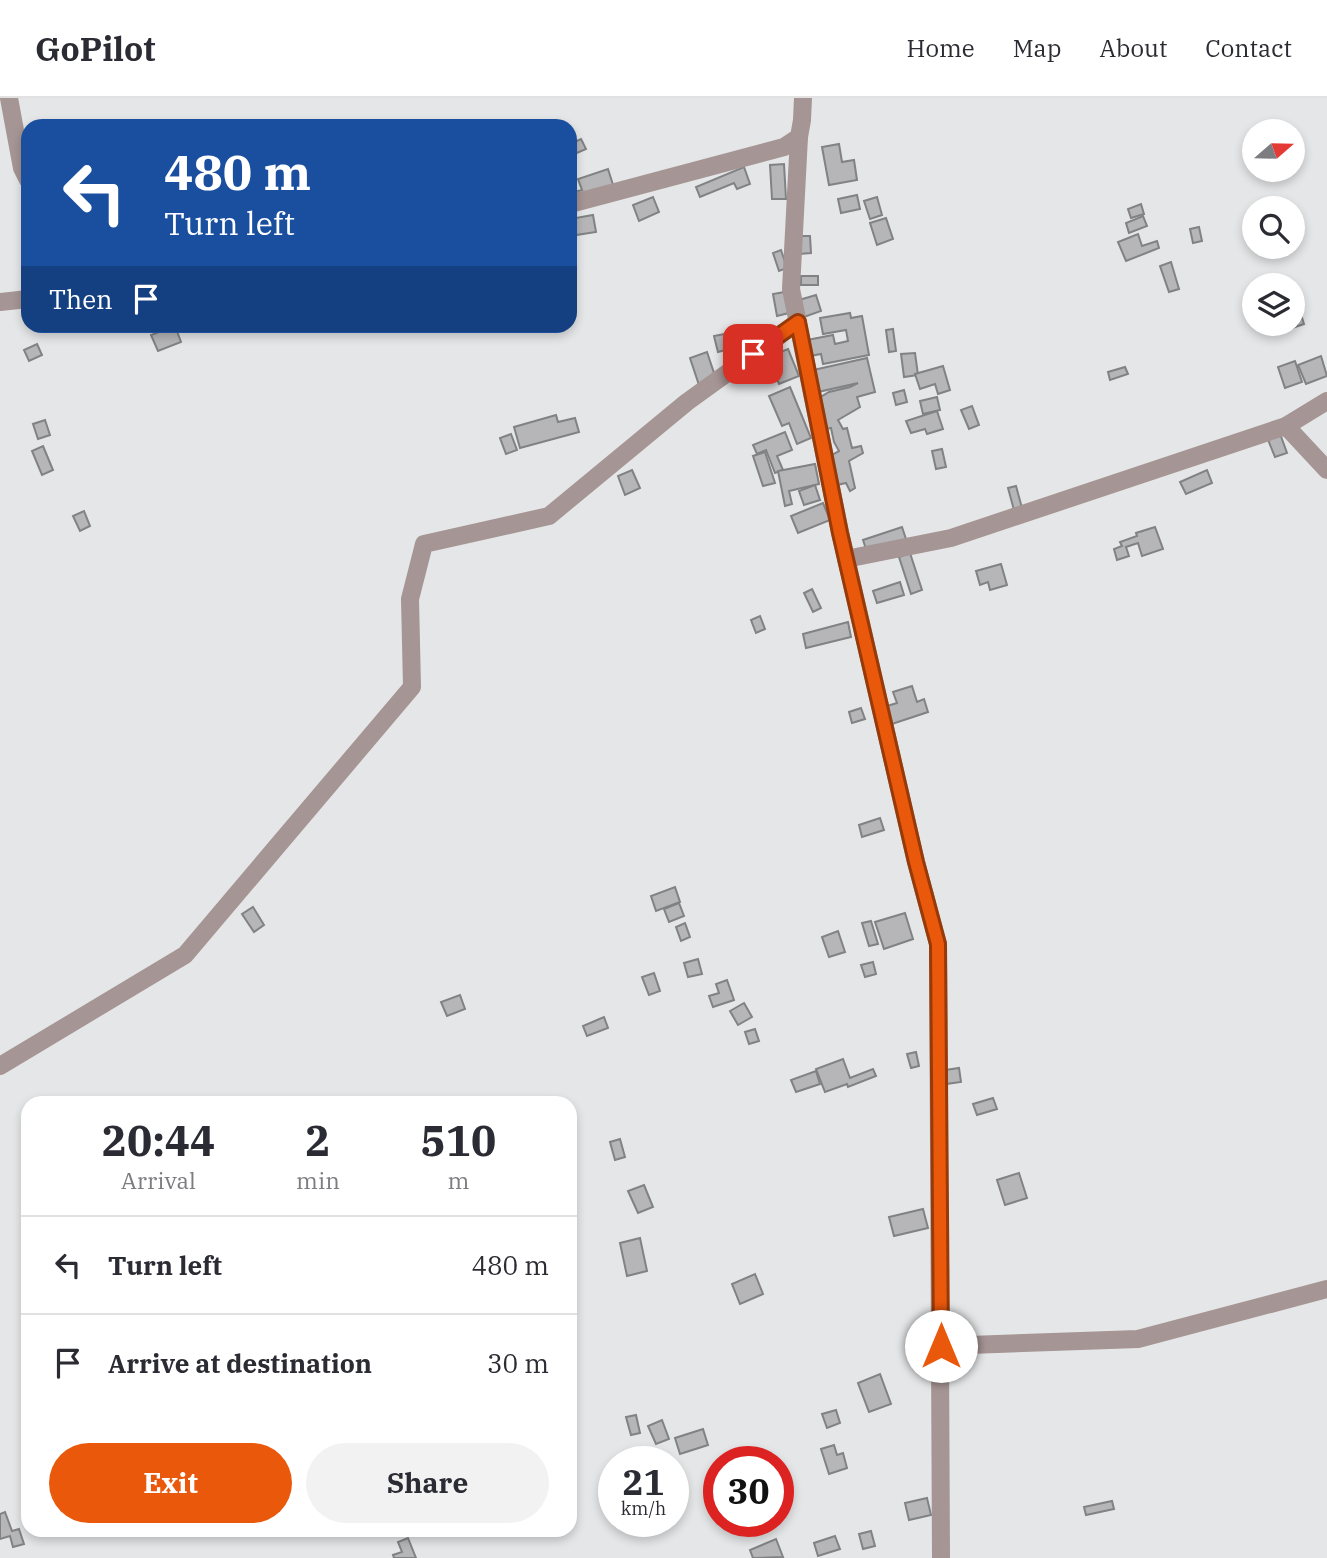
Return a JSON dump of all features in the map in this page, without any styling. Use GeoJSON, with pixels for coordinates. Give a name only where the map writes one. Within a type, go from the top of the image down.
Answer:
{"type":"FeatureCollection","features":[{"type":"Feature","properties":{"kind":"street"},"geometry":{"type":"LineString","coordinates":[[9,98],[21,163]]}},
{"type":"Feature","properties":{"kind":"street"},"geometry":{"type":"LineString","coordinates":[[803,98],[791,289],[846,559],[938,944],[941,1558]]}},
{"type":"Feature","properties":{"kind":"street"},"geometry":{"type":"LineString","coordinates":[[577,202],[784,147],[799,137]]}},
{"type":"Feature","properties":{"kind":"street"},"geometry":{"type":"LineString","coordinates":[[0,302],[21,300]]}},
{"type":"Feature","properties":{"kind":"street"},"geometry":{"type":"LineString","coordinates":[[0,1066],[185,955],[412,687],[410,599],[424,544],[549,516],[687,402],[798,322]]}},
{"type":"Feature","properties":{"kind":"street"},"geometry":{"type":"LineString","coordinates":[[846,559],[951,538],[1286,426],[1327,401]]}},
{"type":"Feature","properties":{"kind":"street"},"geometry":{"type":"LineString","coordinates":[[1286,426],[1327,470]]}},
{"type":"Feature","properties":{"kind":"street"},"geometry":{"type":"LineString","coordinates":[[941,1346],[1138,1339],[1327,1289]]}},
{"type":"Feature","properties":{"kind":"building"},"geometry":{"type":"Polygon","coordinates":[[[581,139],[586,149],[577,153],[577,141],[581,139]]]}},
{"type":"Feature","properties":{"kind":"building"},"geometry":{"type":"Polygon","coordinates":[[[839,144],[842,162],[854,160],[857,180],[829,185],[822,147],[839,144]]]}},
{"type":"Feature","properties":{"kind":"building"},"geometry":{"type":"Polygon","coordinates":[[[784,164],[786,199],[772,199],[770,165],[784,164]]]}},
{"type":"Feature","properties":{"kind":"building"},"geometry":{"type":"Polygon","coordinates":[[[744,167],[750,184],[737,189],[734,183],[700,197],[696,187],[744,167]]]}},
{"type":"Feature","properties":{"kind":"building"},"geometry":{"type":"Polygon","coordinates":[[[608,169],[615,191],[581,202],[578,191],[582,190],[578,179],[608,169]]]}},
{"type":"Feature","properties":{"kind":"building"},"geometry":{"type":"Polygon","coordinates":[[[857,195],[860,209],[841,213],[838,199],[857,195]]]}},
{"type":"Feature","properties":{"kind":"building"},"geometry":{"type":"Polygon","coordinates":[[[653,197],[659,212],[639,221],[633,205],[653,197]]]}},
{"type":"Feature","properties":{"kind":"building"},"geometry":{"type":"Polygon","coordinates":[[[877,197],[882,215],[870,219],[864,201],[877,197]]]}},
{"type":"Feature","properties":{"kind":"building"},"geometry":{"type":"Polygon","coordinates":[[[1141,204],[1144,214],[1131,218],[1128,209],[1141,204]]]}},
{"type":"Feature","properties":{"kind":"building"},"geometry":{"type":"Polygon","coordinates":[[[593,215],[596,232],[577,235],[577,218],[593,215]]]}},
{"type":"Feature","properties":{"kind":"building"},"geometry":{"type":"Polygon","coordinates":[[[1143,216],[1147,226],[1129,233],[1126,223],[1143,216]]]}},
{"type":"Feature","properties":{"kind":"building"},"geometry":{"type":"Polygon","coordinates":[[[886,218],[893,239],[877,245],[870,223],[886,218]]]}},
{"type":"Feature","properties":{"kind":"building"},"geometry":{"type":"Polygon","coordinates":[[[1199,227],[1202,241],[1193,243],[1190,229],[1199,227]]]}},
{"type":"Feature","properties":{"kind":"building"},"geometry":{"type":"Polygon","coordinates":[[[1138,234],[1142,246],[1157,241],[1159,248],[1126,261],[1118,242],[1138,234]]]}},
{"type":"Feature","properties":{"kind":"building"},"geometry":{"type":"Polygon","coordinates":[[[798,236],[810,236],[811,253],[799,254],[798,236]]]}},
{"type":"Feature","properties":{"kind":"building"},"geometry":{"type":"Polygon","coordinates":[[[781,250],[787,268],[779,271],[773,253],[781,250]]]}},
{"type":"Feature","properties":{"kind":"building"},"geometry":{"type":"Polygon","coordinates":[[[1171,262],[1179,289],[1169,292],[1160,266],[1171,262]]]}},
{"type":"Feature","properties":{"kind":"building"},"geometry":{"type":"Polygon","coordinates":[[[801,276],[818,276],[818,285],[801,285],[801,276]]]}},
{"type":"Feature","properties":{"kind":"building"},"geometry":{"type":"Polygon","coordinates":[[[785,292],[789,313],[777,316],[773,294],[785,292]]]}},
{"type":"Feature","properties":{"kind":"building"},"geometry":{"type":"Polygon","coordinates":[[[816,295],[821,311],[804,317],[799,300],[816,295]]]}},
{"type":"Feature","properties":{"kind":"building"},"geometry":{"type":"Polygon","coordinates":[[[850,313],[851,318],[862,316],[869,355],[823,364],[821,354],[810,356],[807,340],[833,335],[835,344],[848,341],[846,330],[823,334],[820,318],[850,313]]]}},
{"type":"Feature","properties":{"kind":"building"},"geometry":{"type":"Polygon","coordinates":[[[893,329],[896,351],[889,352],[886,330],[893,329]]]}},
{"type":"Feature","properties":{"kind":"building"},"geometry":{"type":"Polygon","coordinates":[[[178,333],[181,342],[158,351],[151,335],[178,333]]]}},
{"type":"Feature","properties":{"kind":"building"},"geometry":{"type":"Polygon","coordinates":[[[725,334],[729,349],[718,352],[714,336],[725,334]]]}},
{"type":"Feature","properties":{"kind":"building"},"geometry":{"type":"Polygon","coordinates":[[[37,344],[42,355],[29,361],[24,350],[37,344]]]}},
{"type":"Feature","properties":{"kind":"building"},"geometry":{"type":"Polygon","coordinates":[[[788,349],[799,376],[779,384],[768,357],[788,349]]]}},
{"type":"Feature","properties":{"kind":"building"},"geometry":{"type":"Polygon","coordinates":[[[707,352],[716,379],[699,385],[690,358],[707,352]]]}},
{"type":"Feature","properties":{"kind":"building"},"geometry":{"type":"Polygon","coordinates":[[[915,353],[918,375],[904,377],[901,354],[915,353]]]}},
{"type":"Feature","properties":{"kind":"building"},"geometry":{"type":"Polygon","coordinates":[[[1321,356],[1327,376],[1306,384],[1298,365],[1321,356]]]}},
{"type":"Feature","properties":{"kind":"building"},"geometry":{"type":"Polygon","coordinates":[[[867,358],[875,392],[857,397],[860,407],[838,420],[843,429],[847,428],[852,448],[861,446],[863,453],[849,461],[855,488],[850,491],[846,483],[837,485],[830,456],[839,451],[831,428],[821,430],[814,401],[829,392],[858,383],[818,392],[809,371],[867,358]]]}},
{"type":"Feature","properties":{"kind":"building"},"geometry":{"type":"Polygon","coordinates":[[[1295,361],[1302,382],[1285,388],[1278,367],[1295,361]]]}},
{"type":"Feature","properties":{"kind":"building"},"geometry":{"type":"Polygon","coordinates":[[[943,366],[950,390],[938,394],[935,384],[920,389],[915,374],[943,366]]]}},
{"type":"Feature","properties":{"kind":"building"},"geometry":{"type":"Polygon","coordinates":[[[1125,367],[1128,374],[1110,380],[1108,372],[1125,367]]]}},
{"type":"Feature","properties":{"kind":"building"},"geometry":{"type":"Polygon","coordinates":[[[790,387],[811,438],[797,444],[789,423],[782,426],[769,396],[790,387]]]}},
{"type":"Feature","properties":{"kind":"building"},"geometry":{"type":"Polygon","coordinates":[[[904,390],[907,402],[896,405],[893,393],[904,390]]]}},
{"type":"Feature","properties":{"kind":"building"},"geometry":{"type":"Polygon","coordinates":[[[937,397],[940,410],[923,414],[920,401],[937,397]]]}},
{"type":"Feature","properties":{"kind":"building"},"geometry":{"type":"Polygon","coordinates":[[[972,406],[979,425],[969,429],[961,410],[972,406]]]}},
{"type":"Feature","properties":{"kind":"building"},"geometry":{"type":"Polygon","coordinates":[[[937,411],[943,429],[927,434],[925,429],[911,433],[906,421],[937,411]]]}},
{"type":"Feature","properties":{"kind":"building"},"geometry":{"type":"Polygon","coordinates":[[[556,415],[558,422],[575,418],[579,432],[520,448],[514,427],[556,415]]]}},
{"type":"Feature","properties":{"kind":"building"},"geometry":{"type":"Polygon","coordinates":[[[45,420],[50,435],[38,439],[33,424],[45,420]]]}},
{"type":"Feature","properties":{"kind":"building"},"geometry":{"type":"Polygon","coordinates":[[[1279,431],[1287,453],[1275,457],[1266,435],[1279,431]]]}},
{"type":"Feature","properties":{"kind":"building"},"geometry":{"type":"Polygon","coordinates":[[[785,432],[792,450],[777,456],[783,470],[775,473],[766,450],[757,454],[753,445],[785,432]]]}},
{"type":"Feature","properties":{"kind":"building"},"geometry":{"type":"Polygon","coordinates":[[[511,434],[517,450],[506,454],[500,438],[511,434]]]}},
{"type":"Feature","properties":{"kind":"building"},"geometry":{"type":"Polygon","coordinates":[[[43,446],[53,470],[42,475],[32,451],[43,446]]]}},
{"type":"Feature","properties":{"kind":"building"},"geometry":{"type":"Polygon","coordinates":[[[942,449],[946,467],[936,469],[932,451],[942,449]]]}},
{"type":"Feature","properties":{"kind":"building"},"geometry":{"type":"Polygon","coordinates":[[[765,452],[775,483],[763,486],[753,456],[765,452]]]}},
{"type":"Feature","properties":{"kind":"building"},"geometry":{"type":"Polygon","coordinates":[[[815,464],[819,484],[789,491],[792,504],[785,506],[778,471],[815,464]]]}},
{"type":"Feature","properties":{"kind":"building"},"geometry":{"type":"Polygon","coordinates":[[[632,470],[640,488],[625,495],[618,476],[632,470]]]}},
{"type":"Feature","properties":{"kind":"building"},"geometry":{"type":"Polygon","coordinates":[[[1207,470],[1212,483],[1186,494],[1180,482],[1207,470]]]}},
{"type":"Feature","properties":{"kind":"building"},"geometry":{"type":"Polygon","coordinates":[[[815,485],[820,500],[804,505],[799,491],[815,485]]]}},
{"type":"Feature","properties":{"kind":"building"},"geometry":{"type":"Polygon","coordinates":[[[1016,486],[1022,508],[1014,510],[1008,488],[1016,486]]]}},
{"type":"Feature","properties":{"kind":"building"},"geometry":{"type":"Polygon","coordinates":[[[823,503],[830,520],[798,533],[791,516],[823,503]]]}},
{"type":"Feature","properties":{"kind":"building"},"geometry":{"type":"Polygon","coordinates":[[[84,511],[90,526],[80,531],[73,516],[84,511]]]}},
{"type":"Feature","properties":{"kind":"building"},"geometry":{"type":"Polygon","coordinates":[[[902,527],[906,539],[867,552],[863,540],[902,527]]]}},
{"type":"Feature","properties":{"kind":"building"},"geometry":{"type":"Polygon","coordinates":[[[1155,527],[1163,549],[1142,556],[1138,543],[1126,547],[1129,556],[1117,560],[1114,549],[1122,546],[1120,542],[1155,527]]]}},
{"type":"Feature","properties":{"kind":"building"},"geometry":{"type":"Polygon","coordinates":[[[910,553],[922,590],[911,594],[899,557],[910,553]]]}},
{"type":"Feature","properties":{"kind":"building"},"geometry":{"type":"Polygon","coordinates":[[[1001,564],[1007,585],[990,590],[988,582],[980,585],[976,571],[1001,564]]]}},
{"type":"Feature","properties":{"kind":"building"},"geometry":{"type":"Polygon","coordinates":[[[900,582],[904,595],[877,603],[873,591],[900,582]]]}},
{"type":"Feature","properties":{"kind":"building"},"geometry":{"type":"Polygon","coordinates":[[[812,589],[821,608],[813,612],[804,593],[812,589]]]}},
{"type":"Feature","properties":{"kind":"building"},"geometry":{"type":"Polygon","coordinates":[[[760,616],[765,629],[756,633],[751,620],[760,616]]]}},
{"type":"Feature","properties":{"kind":"building"},"geometry":{"type":"Polygon","coordinates":[[[848,622],[851,637],[806,648],[803,634],[848,622]]]}},
{"type":"Feature","properties":{"kind":"building"},"geometry":{"type":"Polygon","coordinates":[[[912,686],[917,702],[924,699],[928,712],[892,724],[887,706],[897,703],[893,692],[912,686]]]}},
{"type":"Feature","properties":{"kind":"building"},"geometry":{"type":"Polygon","coordinates":[[[861,708],[865,719],[852,723],[849,712],[861,708]]]}},
{"type":"Feature","properties":{"kind":"building"},"geometry":{"type":"Polygon","coordinates":[[[880,818],[884,830],[862,837],[859,825],[880,818]]]}},
{"type":"Feature","properties":{"kind":"building"},"geometry":{"type":"Polygon","coordinates":[[[675,887],[680,902],[656,911],[651,896],[675,887]]]}},
{"type":"Feature","properties":{"kind":"building"},"geometry":{"type":"Polygon","coordinates":[[[679,903],[684,916],[669,922],[664,909],[679,903]]]}},
{"type":"Feature","properties":{"kind":"building"},"geometry":{"type":"Polygon","coordinates":[[[253,907],[264,925],[254,932],[242,914],[253,907]]]}},
{"type":"Feature","properties":{"kind":"building"},"geometry":{"type":"Polygon","coordinates":[[[905,913],[913,939],[884,949],[875,922],[905,913]]]}},
{"type":"Feature","properties":{"kind":"building"},"geometry":{"type":"Polygon","coordinates":[[[871,921],[878,944],[869,946],[862,923],[871,921]]]}},
{"type":"Feature","properties":{"kind":"building"},"geometry":{"type":"Polygon","coordinates":[[[685,923],[690,937],[681,941],[676,927],[685,923]]]}},
{"type":"Feature","properties":{"kind":"building"},"geometry":{"type":"Polygon","coordinates":[[[838,931],[845,952],[829,957],[822,937],[838,931]]]}},
{"type":"Feature","properties":{"kind":"building"},"geometry":{"type":"Polygon","coordinates":[[[698,959],[702,974],[688,977],[684,963],[698,959]]]}},
{"type":"Feature","properties":{"kind":"building"},"geometry":{"type":"Polygon","coordinates":[[[873,962],[876,974],[865,977],[861,965],[873,962]]]}},
{"type":"Feature","properties":{"kind":"building"},"geometry":{"type":"Polygon","coordinates":[[[654,973],[660,991],[649,995],[642,977],[654,973]]]}},
{"type":"Feature","properties":{"kind":"building"},"geometry":{"type":"Polygon","coordinates":[[[727,980],[734,1000],[713,1007],[709,996],[719,993],[716,984],[727,980]]]}},
{"type":"Feature","properties":{"kind":"building"},"geometry":{"type":"Polygon","coordinates":[[[460,995],[465,1009],[447,1016],[441,1002],[460,995]]]}},
{"type":"Feature","properties":{"kind":"building"},"geometry":{"type":"Polygon","coordinates":[[[744,1003],[752,1017],[738,1025],[730,1011],[744,1003]]]}},
{"type":"Feature","properties":{"kind":"building"},"geometry":{"type":"Polygon","coordinates":[[[604,1017],[608,1028],[587,1036],[583,1026],[604,1017]]]}},
{"type":"Feature","properties":{"kind":"building"},"geometry":{"type":"Polygon","coordinates":[[[755,1029],[759,1041],[749,1044],[745,1032],[755,1029]]]}},
{"type":"Feature","properties":{"kind":"building"},"geometry":{"type":"Polygon","coordinates":[[[916,1052],[919,1066],[911,1068],[907,1054],[916,1052]]]}},
{"type":"Feature","properties":{"kind":"building"},"geometry":{"type":"Polygon","coordinates":[[[843,1059],[850,1078],[873,1069],[876,1076],[848,1087],[847,1084],[825,1092],[816,1069],[843,1059]]]}},
{"type":"Feature","properties":{"kind":"building"},"geometry":{"type":"Polygon","coordinates":[[[959,1068],[961,1082],[946,1084],[945,1070],[959,1068]]]}},
{"type":"Feature","properties":{"kind":"building"},"geometry":{"type":"Polygon","coordinates":[[[816,1071],[820,1084],[796,1092],[791,1080],[816,1071]]]}},
{"type":"Feature","properties":{"kind":"building"},"geometry":{"type":"Polygon","coordinates":[[[993,1098],[997,1109],[977,1115],[973,1104],[993,1098]]]}},
{"type":"Feature","properties":{"kind":"building"},"geometry":{"type":"Polygon","coordinates":[[[620,1139],[625,1157],[615,1160],[610,1142],[620,1139]]]}},
{"type":"Feature","properties":{"kind":"building"},"geometry":{"type":"Polygon","coordinates":[[[1019,1173],[1027,1198],[1005,1205],[997,1180],[1019,1173]]]}},
{"type":"Feature","properties":{"kind":"building"},"geometry":{"type":"Polygon","coordinates":[[[644,1185],[653,1207],[638,1213],[628,1191],[644,1185]]]}},
{"type":"Feature","properties":{"kind":"building"},"geometry":{"type":"Polygon","coordinates":[[[923,1209],[928,1228],[894,1236],[889,1217],[923,1209]]]}},
{"type":"Feature","properties":{"kind":"building"},"geometry":{"type":"Polygon","coordinates":[[[640,1238],[647,1271],[627,1276],[620,1243],[640,1238]]]}},
{"type":"Feature","properties":{"kind":"building"},"geometry":{"type":"Polygon","coordinates":[[[755,1274],[763,1294],[740,1304],[732,1284],[755,1274]]]}},
{"type":"Feature","properties":{"kind":"building"},"geometry":{"type":"Polygon","coordinates":[[[880,1374],[891,1404],[869,1412],[858,1383],[880,1374]]]}},
{"type":"Feature","properties":{"kind":"building"},"geometry":{"type":"Polygon","coordinates":[[[836,1410],[840,1423],[827,1428],[822,1414],[836,1410]]]}},
{"type":"Feature","properties":{"kind":"building"},"geometry":{"type":"Polygon","coordinates":[[[636,1415],[640,1433],[631,1435],[626,1417],[636,1415]]]}},
{"type":"Feature","properties":{"kind":"building"},"geometry":{"type":"Polygon","coordinates":[[[662,1420],[669,1439],[656,1444],[648,1426],[662,1420]]]}},
{"type":"Feature","properties":{"kind":"building"},"geometry":{"type":"Polygon","coordinates":[[[703,1429],[708,1445],[689,1451],[689,1446],[678,1446],[675,1438],[703,1429]]]}},
{"type":"Feature","properties":{"kind":"building"},"geometry":{"type":"Polygon","coordinates":[[[834,1445],[837,1455],[843,1453],[847,1468],[829,1474],[821,1449],[834,1445]]]}},
{"type":"Feature","properties":{"kind":"building"},"geometry":{"type":"Polygon","coordinates":[[[927,1498],[931,1515],[909,1520],[905,1503],[927,1498]]]}},
{"type":"Feature","properties":{"kind":"building"},"geometry":{"type":"Polygon","coordinates":[[[1112,1501],[1114,1509],[1086,1515],[1084,1507],[1112,1501]]]}},
{"type":"Feature","properties":{"kind":"building"},"geometry":{"type":"Polygon","coordinates":[[[5,1512],[12,1531],[19,1529],[24,1544],[13,1547],[10,1536],[0,1539],[0,1514],[5,1512]]]}},
{"type":"Feature","properties":{"kind":"building"},"geometry":{"type":"Polygon","coordinates":[[[871,1531],[875,1546],[863,1549],[859,1534],[871,1531]]]}},
{"type":"Feature","properties":{"kind":"building"},"geometry":{"type":"Polygon","coordinates":[[[835,1536],[840,1549],[818,1556],[814,1543],[835,1536]]]}},
{"type":"Feature","properties":{"kind":"building"},"geometry":{"type":"Polygon","coordinates":[[[408,1538],[416,1558],[394,1558],[393,1555],[402,1552],[398,1542],[408,1538]]]}},
{"type":"Feature","properties":{"kind":"building"},"geometry":{"type":"Polygon","coordinates":[[[776,1539],[783,1557],[753,1558],[750,1550],[776,1539]]]}},
{"type":"Feature","properties":{"kind":"route"},"geometry":{"type":"LineString","coordinates":[[753,354],[798,322],[840,533],[916,862],[938,944],[941,1346]]}}]}
